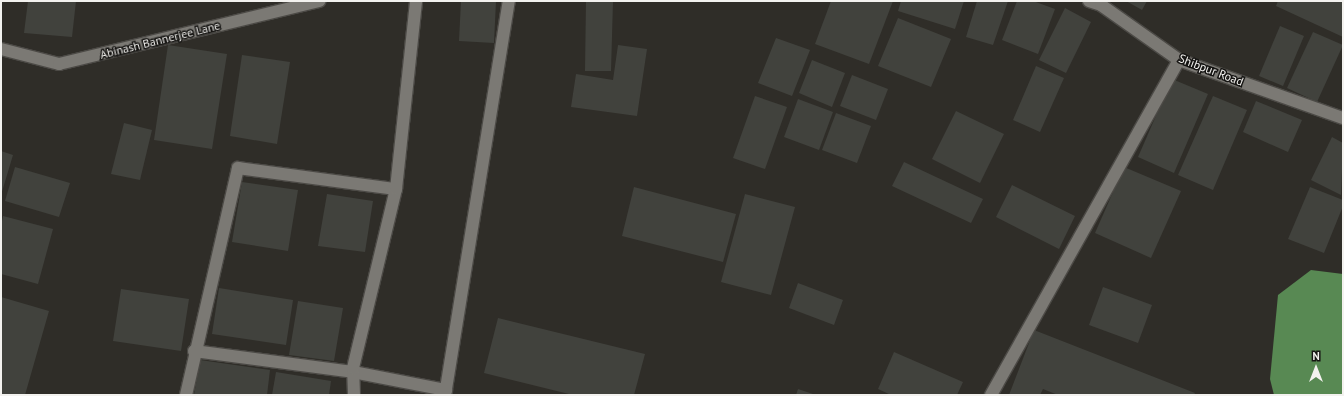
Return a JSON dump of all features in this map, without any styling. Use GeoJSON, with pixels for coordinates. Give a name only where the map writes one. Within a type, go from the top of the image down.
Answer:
{"type":"FeatureCollection","features":[{"type":"Feature","properties":{"kind":"street","name":"Abinash Bannerjee Lane"},"geometry":{"type":"LineString","coordinates":[[1,49],[59,64],[319,1]]}},
{"type":"Feature","properties":{"kind":"street"},"geometry":{"type":"LineString","coordinates":[[354,395],[353,372],[396,189],[416,1]]}},
{"type":"Feature","properties":{"kind":"street"},"geometry":{"type":"LineString","coordinates":[[194,351],[353,372],[446,392],[509,1]]}},
{"type":"Feature","properties":{"kind":"street","name":"Shibpur Road"},"geometry":{"type":"LineString","coordinates":[[1089,1],[1101,5],[1179,60],[1343,118]]}},
{"type":"Feature","properties":{"kind":"street"},"geometry":{"type":"LineString","coordinates":[[991,395],[1179,60]]}},
{"type":"Feature","properties":{"kind":"street"},"geometry":{"type":"LineString","coordinates":[[186,395],[194,351],[238,168],[396,189]]}},
{"type":"Feature","properties":{"kind":"shaded area"},"geometry":{"type":"Polygon","coordinates":[[[1311,270],[1343,274],[1343,395],[1274,395],[1270,379],[1278,295],[1311,270]]]}},
{"type":"Feature","properties":{"kind":"building"},"geometry":{"type":"Polygon","coordinates":[[[28,1],[76,1],[72,37],[24,33],[28,1]]]}},
{"type":"Feature","properties":{"kind":"building"},"geometry":{"type":"Polygon","coordinates":[[[461,1],[496,1],[494,43],[459,41],[461,1]]]}},
{"type":"Feature","properties":{"kind":"building"},"geometry":{"type":"Polygon","coordinates":[[[586,1],[613,1],[611,71],[585,71],[586,1]]]}},
{"type":"Feature","properties":{"kind":"building"},"geometry":{"type":"Polygon","coordinates":[[[831,1],[893,1],[869,64],[815,44],[831,1]]]}},
{"type":"Feature","properties":{"kind":"building"},"geometry":{"type":"Polygon","coordinates":[[[901,1],[964,1],[955,29],[898,11],[901,1]]]}},
{"type":"Feature","properties":{"kind":"building"},"geometry":{"type":"Polygon","coordinates":[[[977,1],[1008,1],[993,45],[966,37],[977,1]]]}},
{"type":"Feature","properties":{"kind":"building"},"geometry":{"type":"Polygon","coordinates":[[[1017,1],[1033,1],[1055,9],[1038,54],[1002,40],[1017,1]]]}},
{"type":"Feature","properties":{"kind":"building"},"geometry":{"type":"Polygon","coordinates":[[[1126,1],[1147,1],[1142,10],[1126,1]]]}},
{"type":"Feature","properties":{"kind":"building"},"geometry":{"type":"Polygon","coordinates":[[[1278,1],[1343,1],[1343,37],[1276,6],[1278,1]]]}},
{"type":"Feature","properties":{"kind":"building"},"geometry":{"type":"Polygon","coordinates":[[[1065,8],[1091,22],[1066,73],[1039,60],[1065,8]]]}},
{"type":"Feature","properties":{"kind":"building"},"geometry":{"type":"Polygon","coordinates":[[[898,18],[951,39],[931,87],[878,66],[898,18]]]}},
{"type":"Feature","properties":{"kind":"building"},"geometry":{"type":"Polygon","coordinates":[[[1280,26],[1304,36],[1283,86],[1259,76],[1280,26]]]}},
{"type":"Feature","properties":{"kind":"building"},"geometry":{"type":"Polygon","coordinates":[[[1313,32],[1343,45],[1317,102],[1287,88],[1313,32]]]}},
{"type":"Feature","properties":{"kind":"building"},"geometry":{"type":"Polygon","coordinates":[[[776,38],[810,50],[792,96],[758,83],[776,38]]]}},
{"type":"Feature","properties":{"kind":"building"},"geometry":{"type":"Polygon","coordinates":[[[168,45],[227,54],[212,149],[154,140],[168,45]]]}},
{"type":"Feature","properties":{"kind":"building"},"geometry":{"type":"Polygon","coordinates":[[[618,45],[647,49],[637,116],[571,107],[576,74],[613,80],[618,45]]]}},
{"type":"Feature","properties":{"kind":"building"},"geometry":{"type":"Polygon","coordinates":[[[242,55],[290,62],[277,144],[230,136],[242,55]]]}},
{"type":"Feature","properties":{"kind":"building"},"geometry":{"type":"Polygon","coordinates":[[[812,60],[845,73],[832,107],[799,93],[812,60]]]}},
{"type":"Feature","properties":{"kind":"building"},"geometry":{"type":"Polygon","coordinates":[[[1036,66],[1064,78],[1040,132],[1013,120],[1036,66]]]}},
{"type":"Feature","properties":{"kind":"building"},"geometry":{"type":"Polygon","coordinates":[[[852,75],[888,89],[876,120],[840,106],[852,75]]]}},
{"type":"Feature","properties":{"kind":"building"},"geometry":{"type":"Polygon","coordinates":[[[1172,79],[1208,94],[1174,173],[1138,157],[1172,79]]]}},
{"type":"Feature","properties":{"kind":"building"},"geometry":{"type":"Polygon","coordinates":[[[755,96],[787,107],[765,169],[733,158],[755,96]]]}},
{"type":"Feature","properties":{"kind":"building"},"geometry":{"type":"Polygon","coordinates":[[[1213,96],[1247,110],[1213,190],[1178,175],[1213,96]]]}},
{"type":"Feature","properties":{"kind":"building"},"geometry":{"type":"Polygon","coordinates":[[[798,99],[833,112],[819,150],[784,137],[798,99]]]}},
{"type":"Feature","properties":{"kind":"building"},"geometry":{"type":"Polygon","coordinates":[[[1256,101],[1302,120],[1288,152],[1243,132],[1256,101]]]}},
{"type":"Feature","properties":{"kind":"building"},"geometry":{"type":"Polygon","coordinates":[[[956,111],[1004,134],[980,183],[932,159],[956,111]]]}},
{"type":"Feature","properties":{"kind":"building"},"geometry":{"type":"Polygon","coordinates":[[[836,113],[871,126],[857,163],[822,150],[836,113]]]}},
{"type":"Feature","properties":{"kind":"building"},"geometry":{"type":"Polygon","coordinates":[[[124,123],[152,130],[140,180],[111,174],[124,123]]]}},
{"type":"Feature","properties":{"kind":"building"},"geometry":{"type":"Polygon","coordinates":[[[1332,137],[1343,143],[1341,195],[1311,180],[1332,137]]]}},
{"type":"Feature","properties":{"kind":"building"},"geometry":{"type":"Polygon","coordinates":[[[1,151],[13,155],[1,195],[1,151]]]}},
{"type":"Feature","properties":{"kind":"building"},"geometry":{"type":"Polygon","coordinates":[[[904,162],[983,199],[971,223],[892,186],[904,162]]]}},
{"type":"Feature","properties":{"kind":"building"},"geometry":{"type":"Polygon","coordinates":[[[15,167],[70,183],[59,217],[5,201],[15,167]]]}},
{"type":"Feature","properties":{"kind":"building"},"geometry":{"type":"Polygon","coordinates":[[[1124,167],[1181,191],[1151,258],[1095,233],[1124,167]]]}},
{"type":"Feature","properties":{"kind":"building"},"geometry":{"type":"Polygon","coordinates":[[[242,182],[298,190],[288,251],[232,242],[242,182]]]}},
{"type":"Feature","properties":{"kind":"building"},"geometry":{"type":"Polygon","coordinates":[[[1012,185],[1075,216],[1059,249],[996,217],[1012,185]]]}},
{"type":"Feature","properties":{"kind":"building"},"geometry":{"type":"Polygon","coordinates":[[[634,187],[736,214],[723,262],[622,236],[634,187]]]}},
{"type":"Feature","properties":{"kind":"building"},"geometry":{"type":"Polygon","coordinates":[[[1310,187],[1343,200],[1343,206],[1324,253],[1288,239],[1310,187]]]}},
{"type":"Feature","properties":{"kind":"building"},"geometry":{"type":"Polygon","coordinates":[[[327,194],[373,201],[365,252],[318,246],[327,194]]]}},
{"type":"Feature","properties":{"kind":"building"},"geometry":{"type":"Polygon","coordinates":[[[745,194],[795,207],[771,295],[721,282],[745,194]]]}},
{"type":"Feature","properties":{"kind":"building"},"geometry":{"type":"Polygon","coordinates":[[[3,216],[53,229],[38,284],[1,274],[1,226],[3,216]]]}},
{"type":"Feature","properties":{"kind":"building"},"geometry":{"type":"Polygon","coordinates":[[[798,283],[843,300],[834,325],[789,308],[798,283]]]}},
{"type":"Feature","properties":{"kind":"building"},"geometry":{"type":"Polygon","coordinates":[[[1103,287],[1152,305],[1138,343],[1089,325],[1103,287]]]}},
{"type":"Feature","properties":{"kind":"building"},"geometry":{"type":"Polygon","coordinates":[[[219,288],[293,300],[286,345],[212,334],[219,288]]]}},
{"type":"Feature","properties":{"kind":"building"},"geometry":{"type":"Polygon","coordinates":[[[121,289],[189,299],[181,351],[113,341],[121,289]]]}},
{"type":"Feature","properties":{"kind":"building"},"geometry":{"type":"Polygon","coordinates":[[[1,297],[49,311],[25,395],[1,395],[1,297]]]}},
{"type":"Feature","properties":{"kind":"building"},"geometry":{"type":"Polygon","coordinates":[[[298,301],[343,308],[334,361],[289,355],[298,301]]]}},
{"type":"Feature","properties":{"kind":"building"},"geometry":{"type":"Polygon","coordinates":[[[498,318],[645,354],[634,395],[573,395],[484,373],[498,318]]]}},
{"type":"Feature","properties":{"kind":"building"},"geometry":{"type":"Polygon","coordinates":[[[1034,330],[1195,393],[1194,395],[1058,395],[1043,389],[1040,395],[1009,395],[1034,330]]]}},
{"type":"Feature","properties":{"kind":"building"},"geometry":{"type":"Polygon","coordinates":[[[894,352],[963,382],[957,395],[891,395],[878,389],[894,352]]]}},
{"type":"Feature","properties":{"kind":"building"},"geometry":{"type":"Polygon","coordinates":[[[200,360],[270,370],[267,395],[194,395],[200,360]]]}},
{"type":"Feature","properties":{"kind":"building"},"geometry":{"type":"Polygon","coordinates":[[[276,372],[331,381],[329,395],[272,395],[276,372]]]}},
{"type":"Feature","properties":{"kind":"building"},"geometry":{"type":"Polygon","coordinates":[[[798,389],[816,395],[796,395],[798,389]]]}}]}
